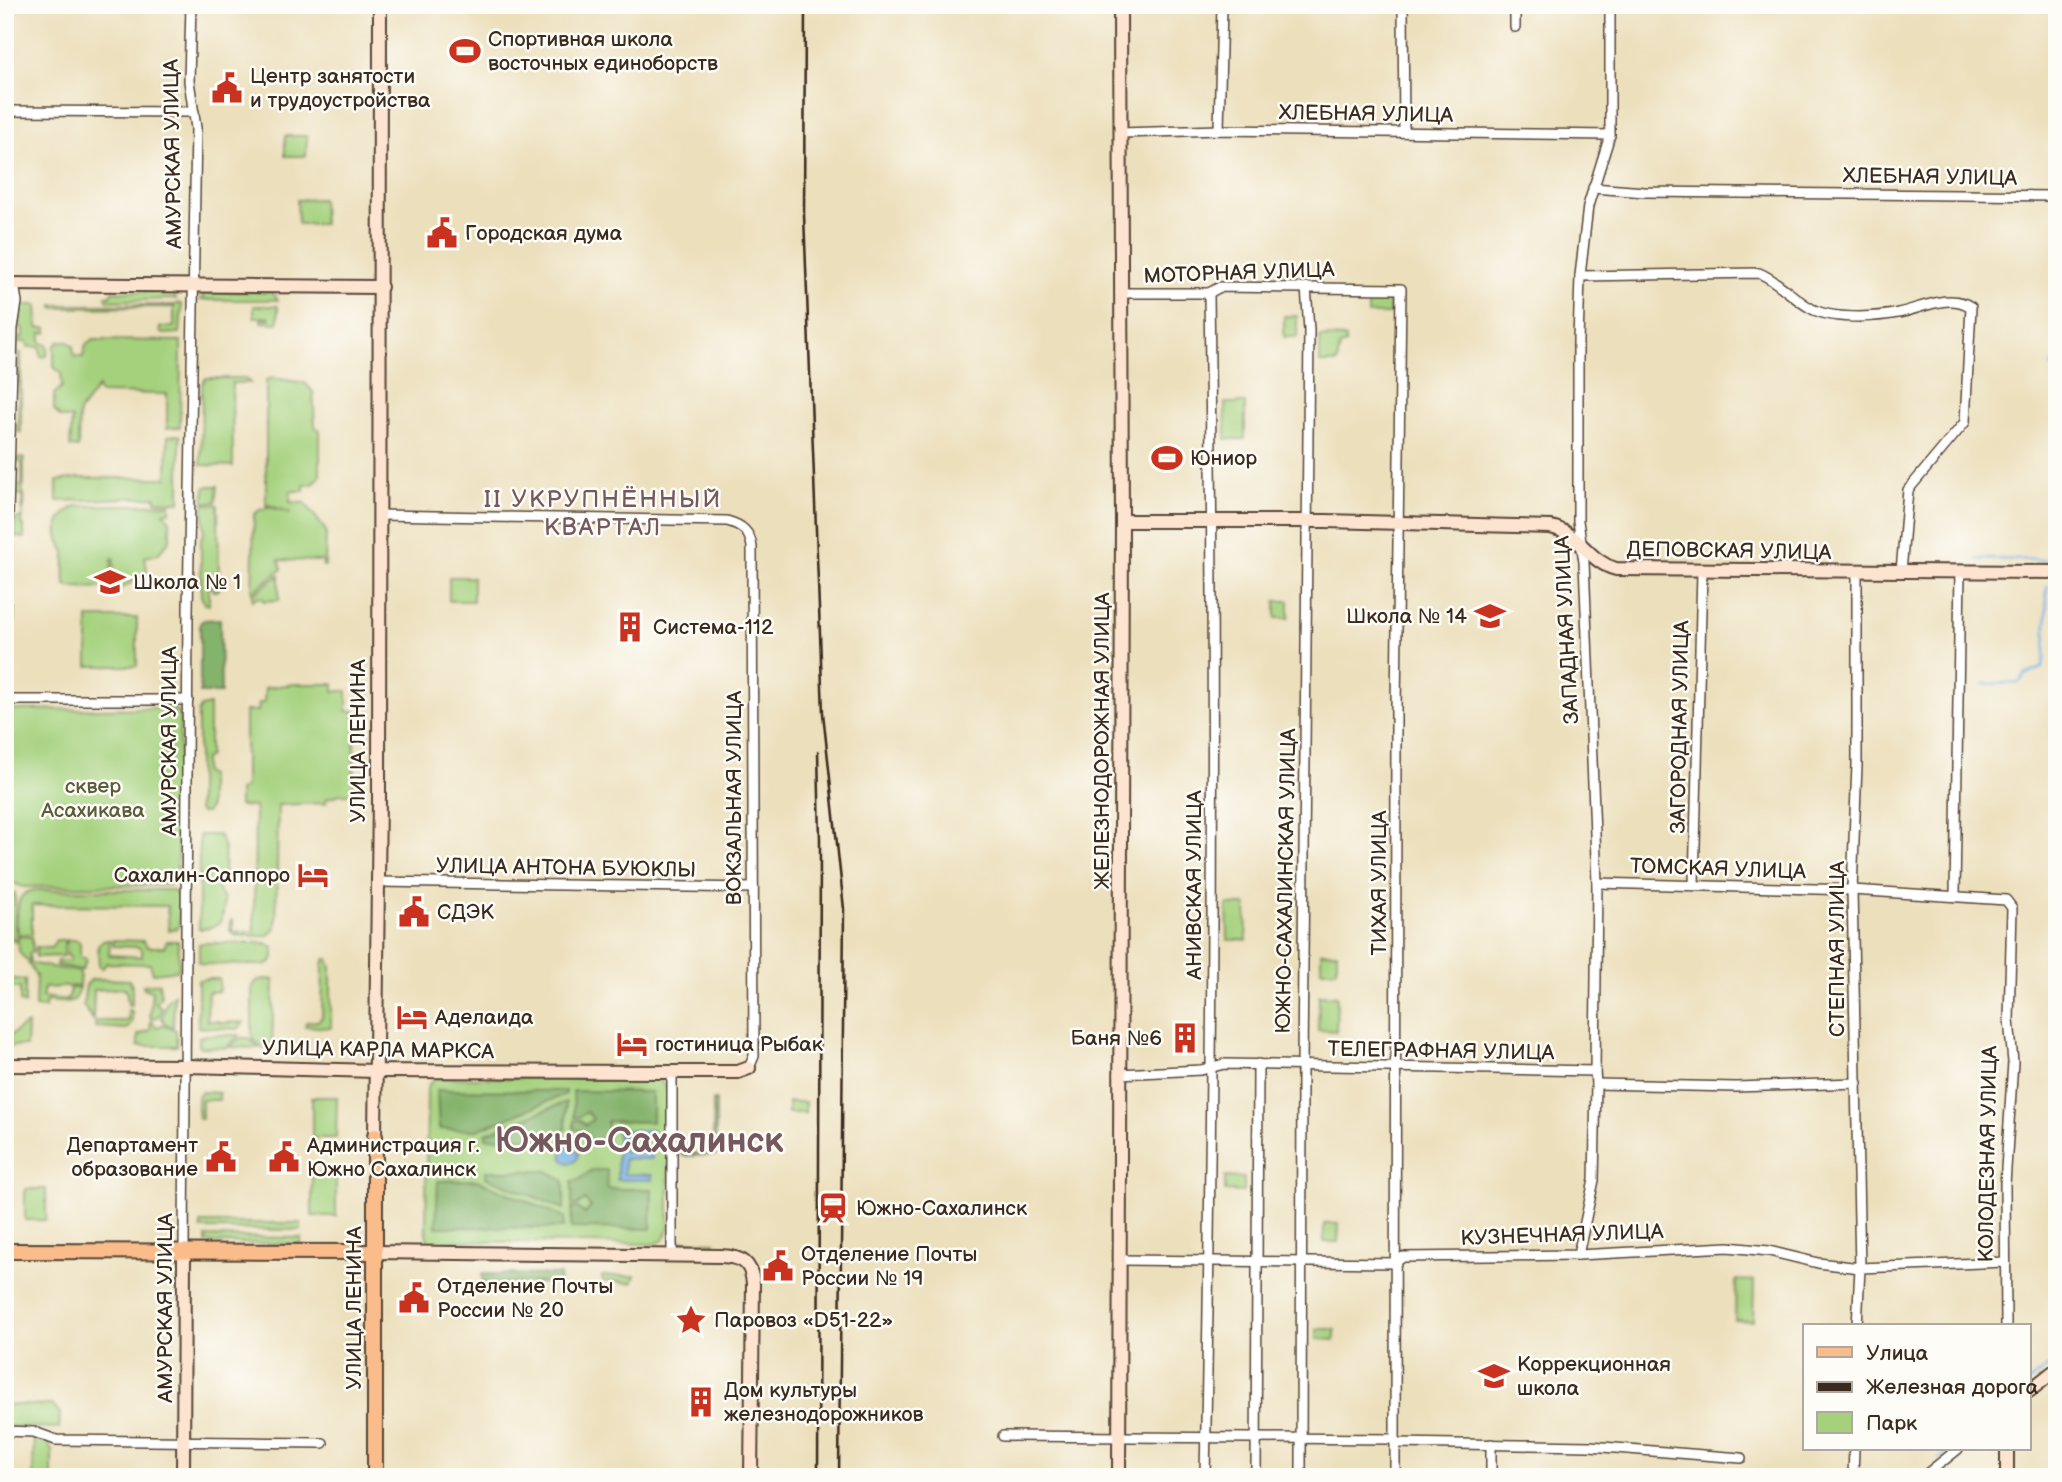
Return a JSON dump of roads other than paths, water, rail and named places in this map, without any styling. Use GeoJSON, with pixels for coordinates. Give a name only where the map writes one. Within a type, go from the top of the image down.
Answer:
{"type":"FeatureCollection","features":[{"type":"Feature","properties":{"kind":"main road","name":"УЛИЦА ЛЕНИНА"},"geometry":{"type":"LineString","coordinates":[[374,1477],[375,1136]]}},
{"type":"Feature","properties":{"kind":"main road"},"geometry":{"type":"LineString","coordinates":[[5,1251],[374,1252]]}},
{"type":"Feature","properties":{"kind":"street","name":"АМУРСКАЯ УЛИЦА"},"geometry":{"type":"LineString","coordinates":[[183,1477],[188,700],[196,128],[190,81],[191,5]]}},
{"type":"Feature","properties":{"kind":"street","name":"УЛИЦА ЛЕНИНА"},"geometry":{"type":"LineString","coordinates":[[375,1136],[379,883],[380,5]]}},
{"type":"Feature","properties":{"kind":"street","name":"ЖЕЛЕЗНОДОРОЖНАЯ УЛИЦА"},"geometry":{"type":"LineString","coordinates":[[1119,1477],[1122,521],[1120,5]]}},
{"type":"Feature","properties":{"kind":"street"},"geometry":{"type":"LineString","coordinates":[[1219,130],[1222,5]]}},
{"type":"Feature","properties":{"kind":"street"},"geometry":{"type":"LineString","coordinates":[[1403,5],[1404,132]]}},
{"type":"Feature","properties":{"kind":"street"},"geometry":{"type":"LineString","coordinates":[[1515,27],[1516,5]]}},
{"type":"Feature","properties":{"kind":"street","name":"ЗАПАДНАЯ УЛИЦА"},"geometry":{"type":"LineString","coordinates":[[1578,1255],[1594,1180],[1597,883],[1584,562],[1578,521],[1578,341],[1583,242],[1593,188],[1610,135],[1610,5]]}},
{"type":"Feature","properties":{"kind":"street"},"geometry":{"type":"LineString","coordinates":[[5,111],[194,112]]}},
{"type":"Feature","properties":{"kind":"street","name":"ХЛЕБНАЯ УЛИЦА"},"geometry":{"type":"LineString","coordinates":[[1121,133],[1219,130],[1610,135]]}},
{"type":"Feature","properties":{"kind":"street","name":"ХЛЕБНАЯ УЛИЦА"},"geometry":{"type":"LineString","coordinates":[[1593,188],[1645,192],[2057,196]]}},
{"type":"Feature","properties":{"kind":"street"},"geometry":{"type":"LineString","coordinates":[[1580,276],[1759,273],[1769,277],[1813,310],[1831,315],[1857,317],[1895,314],[1948,300],[1963,302],[1971,307],[1965,422],[1908,490],[1900,572]]}},
{"type":"Feature","properties":{"kind":"street"},"geometry":{"type":"LineString","coordinates":[[5,625],[13,328],[17,302],[9,284],[381,287]]}},
{"type":"Feature","properties":{"kind":"street","name":"ЮЖНО-САХАЛИНСКАЯ УЛИЦА"},"geometry":{"type":"LineString","coordinates":[[1301,1477],[1309,330],[1306,286]]}},
{"type":"Feature","properties":{"kind":"street","name":"МОТОРНАЯ УЛИЦА"},"geometry":{"type":"LineString","coordinates":[[1120,293],[1209,293],[1220,287],[1401,289]]}},
{"type":"Feature","properties":{"kind":"street","name":"ТИХАЯ УЛИЦА"},"geometry":{"type":"LineString","coordinates":[[1395,1477],[1401,289]]}},
{"type":"Feature","properties":{"kind":"street","name":"АНИВСКАЯ УЛИЦА"},"geometry":{"type":"LineString","coordinates":[[1205,1477],[1212,1066],[1212,522],[1209,293]]}},
{"type":"Feature","properties":{"kind":"street","name":"ВОКЗАЛЬНАЯ УЛИЦА"},"geometry":{"type":"LineString","coordinates":[[380,515],[727,522],[744,528],[751,538],[754,1056],[749,1068]]}},
{"type":"Feature","properties":{"kind":"street","name":"ДЕПОВСКАЯ УЛИЦА"},"geometry":{"type":"LineString","coordinates":[[1122,521],[1306,521],[1550,527],[1570,533],[1596,560],[1616,569],[2057,572]]}},
{"type":"Feature","properties":{"kind":"street","name":"ЗАГОРОДНАЯ УЛИЦА"},"geometry":{"type":"LineString","coordinates":[[1694,885],[1702,571]]}},
{"type":"Feature","properties":{"kind":"street"},"geometry":{"type":"LineString","coordinates":[[1955,895],[1960,571]]}},
{"type":"Feature","properties":{"kind":"street","name":"СТЕПНАЯ УЛИЦА"},"geometry":{"type":"LineString","coordinates":[[1857,572],[1857,765],[1852,890],[1860,1268],[1857,1324]]}},
{"type":"Feature","properties":{"kind":"street"},"geometry":{"type":"LineString","coordinates":[[5,700],[188,700]]}},
{"type":"Feature","properties":{"kind":"street","name":"УЛИЦА АНТОНА БУЮКЛЫ"},"geometry":{"type":"LineString","coordinates":[[379,883],[753,888]]}},
{"type":"Feature","properties":{"kind":"street","name":"ТОМСКАЯ УЛИЦА"},"geometry":{"type":"LineString","coordinates":[[1597,883],[1852,890],[2006,900]]}},
{"type":"Feature","properties":{"kind":"street","name":"КОЛОДЕЗНАЯ УЛИЦА"},"geometry":{"type":"LineString","coordinates":[[2006,900],[2012,908],[2008,1020],[2013,1062],[2005,1184],[2006,1324]]}},
{"type":"Feature","properties":{"kind":"street","name":"ТЕЛЕГРАФНАЯ УЛИЦА"},"geometry":{"type":"LineString","coordinates":[[1119,1074],[1201,1070],[1224,1064],[1595,1071]]}},
{"type":"Feature","properties":{"kind":"street"},"geometry":{"type":"LineString","coordinates":[[1256,1477],[1258,1064]]}},
{"type":"Feature","properties":{"kind":"street","name":"УЛИЦА КАРЛА МАРКСА"},"geometry":{"type":"LineString","coordinates":[[5,1065],[376,1071],[738,1072],[749,1068]]}},
{"type":"Feature","properties":{"kind":"street"},"geometry":{"type":"LineString","coordinates":[[672,1072],[672,1256]]}},
{"type":"Feature","properties":{"kind":"street"},"geometry":{"type":"LineString","coordinates":[[1597,1083],[1736,1087],[1857,1083]]}},
{"type":"Feature","properties":{"kind":"street","name":"КУЗНЕЧНАЯ УЛИЦА"},"geometry":{"type":"LineString","coordinates":[[1121,1260],[1395,1263],[1403,1257],[1578,1255],[1728,1247],[1769,1251],[1818,1263],[1860,1268],[2005,1262]]}},
{"type":"Feature","properties":{"kind":"street"},"geometry":{"type":"LineString","coordinates":[[374,1252],[736,1257],[748,1264],[753,1283],[751,1477]]}},
{"type":"Feature","properties":{"kind":"street"},"geometry":{"type":"LineString","coordinates":[[2030,1390],[2051,1379],[2057,1369]]}},
{"type":"Feature","properties":{"kind":"street"},"geometry":{"type":"LineString","coordinates":[[5,1431],[34,1432],[57,1440],[323,1443]]}},
{"type":"Feature","properties":{"kind":"street"},"geometry":{"type":"LineString","coordinates":[[1003,1436],[1301,1437],[1653,1450],[1741,1458]]}},
{"type":"Feature","properties":{"kind":"street"},"geometry":{"type":"LineString","coordinates":[[1491,1444],[1491,1477]]}},
{"type":"Feature","properties":{"kind":"street"},"geometry":{"type":"LineString","coordinates":[[1853,1477],[1854,1450]]}},
{"type":"Feature","properties":{"kind":"street"},"geometry":{"type":"LineString","coordinates":[[1923,1477],[1957,1450]]}},
{"type":"Feature","properties":{"kind":"street"},"geometry":{"type":"LineString","coordinates":[[2007,1450],[2007,1477]]}},
{"type":"Feature","properties":{"kind":"water"},"geometry":{"type":"Polygon","coordinates":[[[617,1130],[652,1130],[652,1135],[624,1135],[624,1152],[652,1152],[652,1159],[624,1159],[624,1174],[652,1175],[652,1180],[617,1180],[617,1130]]]}},
{"type":"Feature","properties":{"kind":"water"},"geometry":{"type":"Polygon","coordinates":[[[567,1147],[573,1147],[578,1155],[576,1161],[567,1163],[562,1158],[562,1152],[567,1147]]]}},
{"type":"Feature","properties":{"kind":"waterway"},"geometry":{"type":"LineString","coordinates":[[2051,367],[2057,359]]}},
{"type":"Feature","properties":{"kind":"waterway"},"geometry":{"type":"LineString","coordinates":[[1976,559],[2057,560]]}},
{"type":"Feature","properties":{"kind":"waterway"},"geometry":{"type":"LineString","coordinates":[[1983,684],[2019,683],[2025,675],[2042,668],[2045,657],[2047,586]]}},
{"type":"Feature","properties":{"kind":"waterway"},"geometry":{"type":"LineString","coordinates":[[2030,1381],[2057,1359]]}},
{"type":"Feature","properties":{"kind":"waterway"},"geometry":{"type":"LineString","coordinates":[[1939,1459],[1950,1450]]}},
{"type":"Feature","properties":{"kind":"railway"},"geometry":{"type":"LineString","coordinates":[[805,5],[804,215],[823,713],[844,909],[839,1477]]}},
{"type":"Feature","properties":{"kind":"railway"},"geometry":{"type":"LineString","coordinates":[[818,752],[818,1477]]}},
{"type":"Feature","properties":{"kind":"place","name":"Спортивная школа восточных единоборств"},"geometry":{"type":"Point","coordinates":[465,51]}},
{"type":"Feature","properties":{"kind":"place","name":"Центр занятости и трудоустройства"},"geometry":{"type":"Point","coordinates":[227,88]}},
{"type":"Feature","properties":{"kind":"place","name":"Городская дума"},"geometry":{"type":"Point","coordinates":[442,233]}},
{"type":"Feature","properties":{"kind":"place","name":"Юниор"},"geometry":{"type":"Point","coordinates":[1167,458]}},
{"type":"Feature","properties":{"kind":"place","name":"Школа № 1"},"geometry":{"type":"Point","coordinates":[110,582]}},
{"type":"Feature","properties":{"kind":"place","name":"Школа № 14"},"geometry":{"type":"Point","coordinates":[1490,616]}},
{"type":"Feature","properties":{"kind":"place","name":"Система-112"},"geometry":{"type":"Point","coordinates":[630,627]}},
{"type":"Feature","properties":{"kind":"place","name":"Сахалин-Саппоро"},"geometry":{"type":"Point","coordinates":[313,875]}},
{"type":"Feature","properties":{"kind":"place","name":"СДЭК"},"geometry":{"type":"Point","coordinates":[414,912]}},
{"type":"Feature","properties":{"kind":"place","name":"Аделаида"},"geometry":{"type":"Point","coordinates":[412,1017]}},
{"type":"Feature","properties":{"kind":"place","name":"Баня №6"},"geometry":{"type":"Point","coordinates":[1185,1038]}},
{"type":"Feature","properties":{"kind":"place","name":"гостиница Рыбак"},"geometry":{"type":"Point","coordinates":[632,1044]}},
{"type":"Feature","properties":{"kind":"place","name":"Департамент образование"},"geometry":{"type":"Point","coordinates":[221,1157]}},
{"type":"Feature","properties":{"kind":"place","name":"Администрация г. Южно Сахалинск"},"geometry":{"type":"Point","coordinates":[284,1157]}},
{"type":"Feature","properties":{"kind":"place","name":"Южно-Сахалинск"},"geometry":{"type":"Point","coordinates":[833,1208]}},
{"type":"Feature","properties":{"kind":"place","name":"Отделение Почты России № 19"},"geometry":{"type":"Point","coordinates":[778,1266]}},
{"type":"Feature","properties":{"kind":"place","name":"Отделение Почты России № 20"},"geometry":{"type":"Point","coordinates":[414,1298]}},
{"type":"Feature","properties":{"kind":"place","name":"Паровоз «D51-22»"},"geometry":{"type":"Point","coordinates":[691,1320]}},
{"type":"Feature","properties":{"kind":"place","name":"Коррекционная школа"},"geometry":{"type":"Point","coordinates":[1494,1376]}},
{"type":"Feature","properties":{"kind":"place","name":"Дом культуры железнодорожников"},"geometry":{"type":"Point","coordinates":[701,1402]}},
{"type":"Feature","properties":{"kind":"district","name":"II УКРУПНЁННЫЙ КВАРТАЛ"},"geometry":{"type":"Point","coordinates":[603,513]}},
{"type":"Feature","properties":{"kind":"district","name":"Южно-Сахалинск"},"geometry":{"type":"Point","coordinates":[639,1141]}},
{"type":"Feature","properties":{"kind":"park label","name":"сквер Асахикава"},"geometry":{"type":"Point","coordinates":[93,798]}}]}
